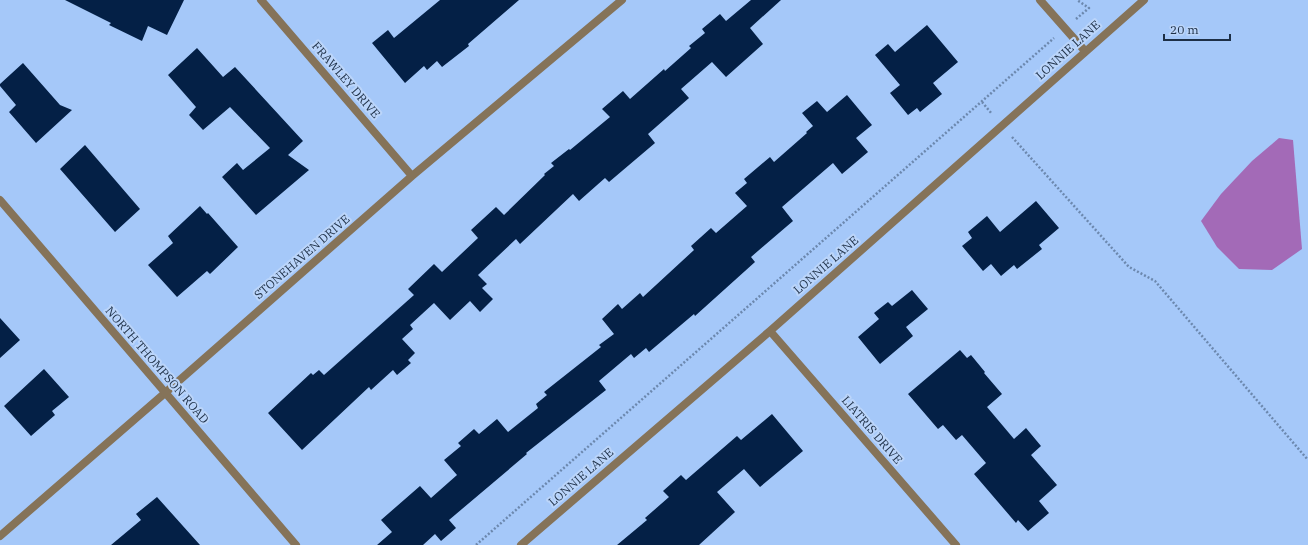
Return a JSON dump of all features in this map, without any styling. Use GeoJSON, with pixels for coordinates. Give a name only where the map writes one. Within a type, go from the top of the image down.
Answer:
{"type":"FeatureCollection","features":[{"type":"Feature","properties":{"kind":"street","name":"FRAWLEY DRIVE"},"geometry":{"type":"LineString","coordinates":[[261,0],[412,176]]}},
{"type":"Feature","properties":{"kind":"street","name":"STONEHAVEN DRIVE"},"geometry":{"type":"LineString","coordinates":[[0,536],[412,176],[622,0]]}},
{"type":"Feature","properties":{"kind":"street"},"geometry":{"type":"LineString","coordinates":[[1040,0],[1085,51]]}},
{"type":"Feature","properties":{"kind":"street","name":"LONNIE LANE"},"geometry":{"type":"LineString","coordinates":[[521,545],[770,331],[1144,0]]}},
{"type":"Feature","properties":{"kind":"street","name":"NORTH THOMPSON ROAD"},"geometry":{"type":"LineString","coordinates":[[0,200],[296,545]]}},
{"type":"Feature","properties":{"kind":"street","name":"LIATRIS DRIVE"},"geometry":{"type":"LineString","coordinates":[[770,331],[956,545]]}},
{"type":"Feature","properties":{"kind":"path"},"geometry":{"type":"LineString","coordinates":[[476,545],[1089,8],[1077,0]]}},
{"type":"Feature","properties":{"kind":"path"},"geometry":{"type":"LineString","coordinates":[[982,102],[1129,267],[1155,281],[1308,460]]}},
{"type":"Feature","properties":{"kind":"shaded area"},"geometry":{"type":"Polygon","coordinates":[[[1279,138],[1293,140],[1302,249],[1272,270],[1239,269],[1217,247],[1201,221],[1221,194],[1252,161],[1279,138]]]}},
{"type":"Feature","properties":{"kind":"building"},"geometry":{"type":"Polygon","coordinates":[[[65,0],[184,0],[167,35],[148,26],[142,41],[109,25],[111,23],[65,0]]]}},
{"type":"Feature","properties":{"kind":"building"},"geometry":{"type":"Polygon","coordinates":[[[440,0],[519,0],[468,44],[469,46],[442,67],[437,61],[427,70],[424,66],[405,83],[372,43],[388,30],[394,38],[440,0]]]}},
{"type":"Feature","properties":{"kind":"building"},"geometry":{"type":"Polygon","coordinates":[[[751,0],[781,0],[750,28],[763,44],[726,77],[712,62],[681,89],[689,98],[648,134],[655,143],[609,182],[605,178],[579,201],[573,194],[520,244],[516,239],[478,275],[487,284],[482,288],[493,299],[480,312],[470,301],[450,320],[434,303],[410,325],[413,329],[402,339],[415,353],[408,360],[411,363],[397,375],[393,370],[371,390],[369,387],[302,450],[268,413],[311,373],[313,375],[319,370],[324,375],[414,295],[408,289],[434,264],[442,272],[478,238],[471,230],[496,207],[504,215],[545,175],[544,174],[554,166],[551,163],[569,149],[570,150],[610,117],[602,109],[623,91],[630,99],[664,69],[665,71],[691,48],[689,46],[705,33],[702,29],[720,14],[726,21],[751,0]]]}},
{"type":"Feature","properties":{"kind":"building"},"geometry":{"type":"Polygon","coordinates":[[[927,25],[958,62],[933,83],[942,94],[920,112],[917,108],[908,115],[890,93],[900,85],[875,55],[888,44],[895,52],[927,25]]]}},
{"type":"Feature","properties":{"kind":"building"},"geometry":{"type":"Polygon","coordinates":[[[197,48],[223,77],[235,67],[303,141],[288,155],[309,170],[256,215],[222,177],[237,163],[243,170],[270,148],[230,107],[203,130],[189,115],[196,107],[168,75],[197,48]]]}},
{"type":"Feature","properties":{"kind":"building"},"geometry":{"type":"Polygon","coordinates":[[[23,63],[60,105],[72,110],[36,143],[9,112],[16,105],[0,86],[0,84],[23,63]]]}},
{"type":"Feature","properties":{"kind":"building"},"geometry":{"type":"Polygon","coordinates":[[[847,95],[872,125],[856,138],[868,152],[842,174],[833,163],[782,207],[793,221],[751,257],[755,262],[695,316],[694,314],[649,352],[646,348],[634,358],[631,354],[599,381],[606,390],[526,453],[527,454],[449,520],[456,528],[441,541],[435,534],[423,545],[377,545],[392,532],[381,520],[420,486],[431,498],[457,475],[444,460],[461,446],[458,443],[474,429],[479,434],[497,419],[508,432],[538,408],[536,404],[547,395],[544,392],[601,347],[599,345],[614,334],[602,319],[618,304],[622,309],[640,293],[643,297],[694,250],[691,246],[711,228],[716,233],[747,206],[735,193],[747,183],[744,179],[770,157],[774,162],[813,126],[802,113],[817,101],[827,112],[847,95]]]}},
{"type":"Feature","properties":{"kind":"building"},"geometry":{"type":"Polygon","coordinates":[[[85,145],[140,209],[115,232],[60,169],[85,145]]]}},
{"type":"Feature","properties":{"kind":"building"},"geometry":{"type":"Polygon","coordinates":[[[1036,201],[1059,228],[1039,245],[1042,249],[1017,269],[1014,265],[1001,276],[991,264],[983,271],[962,246],[972,238],[968,232],[987,216],[1000,232],[1036,201]]]}},
{"type":"Feature","properties":{"kind":"building"},"geometry":{"type":"Polygon","coordinates":[[[200,206],[238,247],[210,274],[207,271],[177,297],[148,265],[173,243],[168,236],[200,206]]]}},
{"type":"Feature","properties":{"kind":"building"},"geometry":{"type":"Polygon","coordinates":[[[912,290],[928,309],[906,327],[913,336],[880,364],[858,337],[879,319],[874,313],[888,302],[892,306],[912,290]]]}},
{"type":"Feature","properties":{"kind":"building"},"geometry":{"type":"Polygon","coordinates":[[[0,318],[20,340],[0,358],[0,318]]]}},
{"type":"Feature","properties":{"kind":"building"},"geometry":{"type":"Polygon","coordinates":[[[960,350],[967,358],[971,355],[1002,394],[987,407],[1014,439],[1026,428],[1041,446],[1031,455],[1057,485],[1039,501],[1049,513],[1028,531],[1018,520],[1016,523],[974,474],[986,463],[962,435],[956,440],[943,425],[938,429],[908,394],[960,350]]]}},
{"type":"Feature","properties":{"kind":"building"},"geometry":{"type":"Polygon","coordinates":[[[44,369],[69,397],[52,411],[55,415],[31,436],[4,406],[44,369]]]}},
{"type":"Feature","properties":{"kind":"building"},"geometry":{"type":"Polygon","coordinates":[[[772,414],[803,451],[760,487],[744,469],[717,492],[735,512],[699,545],[617,545],[647,520],[645,518],[669,497],[663,491],[681,475],[686,480],[737,436],[741,440],[772,414]]]}},
{"type":"Feature","properties":{"kind":"building"},"geometry":{"type":"Polygon","coordinates":[[[157,497],[200,545],[111,545],[141,520],[136,514],[157,497]]]}}]}
